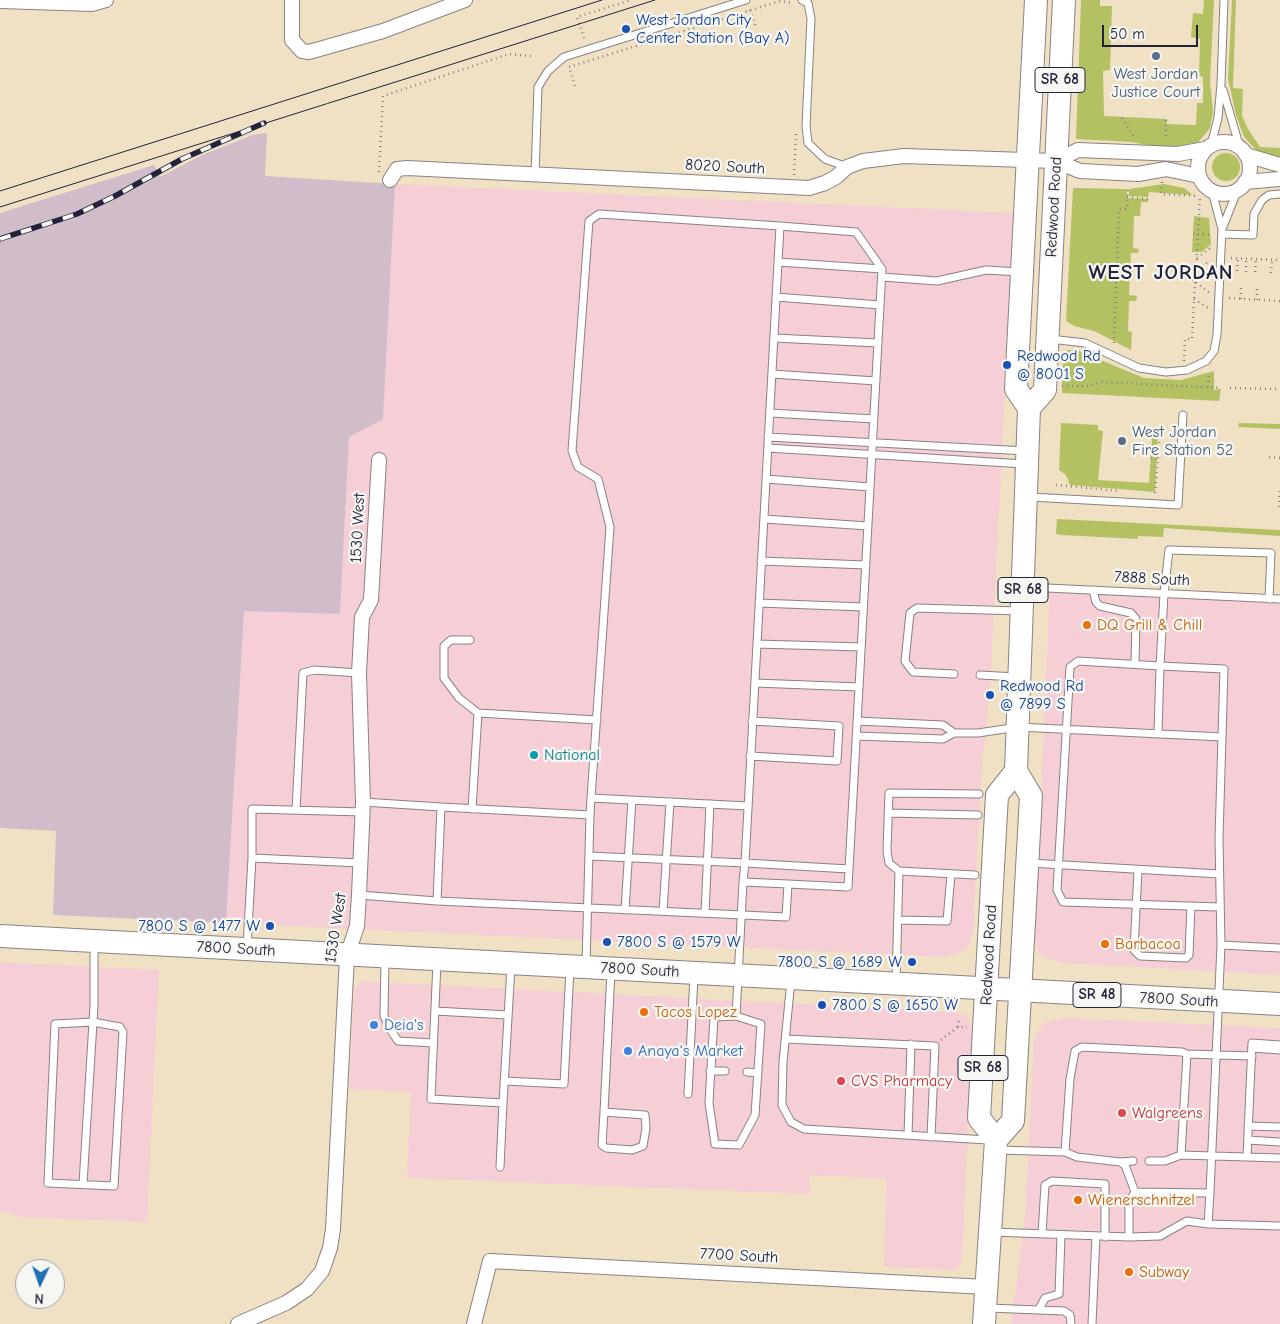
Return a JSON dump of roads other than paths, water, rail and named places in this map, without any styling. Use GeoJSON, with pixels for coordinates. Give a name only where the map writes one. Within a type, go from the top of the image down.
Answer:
{"type":"FeatureCollection","features":[{"type":"Feature","properties":{"kind":"main road","name":"Redwood Road"},"geometry":{"type":"LineString","coordinates":[[1036,0],[1016,389],[1029,408],[1045,390],[1064,0]]}},
{"type":"Feature","properties":{"kind":"main road","name":"SR 68"},"geometry":{"type":"LineString","coordinates":[[1016,771],[1029,408]]}},
{"type":"Feature","properties":{"kind":"main road","name":"Redwood Road"},"geometry":{"type":"LineString","coordinates":[[1016,771],[1031,796],[1028,863],[1013,1121],[996,1145],[980,1118],[997,795],[1016,771]]}},
{"type":"Feature","properties":{"kind":"main road","name":"7800 South"},"geometry":{"type":"LineString","coordinates":[[0,936],[347,956],[578,966],[987,990],[1280,1004]]}},
{"type":"Feature","properties":{"kind":"main road"},"geometry":{"type":"LineString","coordinates":[[985,1306],[996,1145]]}},
{"type":"Feature","properties":{"kind":"street"},"geometry":{"type":"LineString","coordinates":[[0,1],[92,4],[106,0]]}},
{"type":"Feature","properties":{"kind":"street"},"geometry":{"type":"LineString","coordinates":[[292,0],[292,40],[297,48],[309,52],[319,51],[383,31],[465,0]]}},
{"type":"Feature","properties":{"kind":"street"},"geometry":{"type":"LineString","coordinates":[[1056,160],[1078,150],[1178,154],[1222,142],[1232,143],[1243,151],[1280,165]]}},
{"type":"Feature","properties":{"kind":"street"},"geometry":{"type":"LineString","coordinates":[[1208,147],[1200,157],[1198,166],[1199,176],[1204,184],[1204,195],[1230,193],[1242,185],[1280,179]]}},
{"type":"Feature","properties":{"kind":"street"},"geometry":{"type":"LineString","coordinates":[[1242,185],[1249,173],[1243,151]]}},
{"type":"Feature","properties":{"kind":"street","name":"8020 South"},"geometry":{"type":"LineString","coordinates":[[384,176],[398,169],[407,168],[809,188],[836,177],[846,167],[878,158],[904,156],[1056,160]]}},
{"type":"Feature","properties":{"kind":"street"},"geometry":{"type":"LineString","coordinates":[[1056,160],[1080,171],[1138,174],[1166,169],[1199,176]]}},
{"type":"Feature","properties":{"kind":"street","name":"1530 West"},"geometry":{"type":"LineString","coordinates":[[238,1324],[286,1303],[307,1289],[322,1271],[334,1229],[347,956],[357,926],[359,895],[363,807],[359,673],[362,617],[371,600],[379,460]]}},
{"type":"Feature","properties":{"kind":"street","name":"7700 South"},"geometry":{"type":"LineString","coordinates":[[474,1324],[490,1261],[985,1306]]}},
{"type":"Feature","properties":{"kind":"lane"},"geometry":{"type":"LineString","coordinates":[[535,175],[538,87],[548,71],[564,57],[746,0]]}},
{"type":"Feature","properties":{"kind":"lane"},"geometry":{"type":"LineString","coordinates":[[802,0],[808,3],[811,19],[806,126],[808,143],[825,159],[846,167]]}},
{"type":"Feature","properties":{"kind":"lane"},"geometry":{"type":"LineString","coordinates":[[1208,147],[1218,118],[1224,0]]}},
{"type":"Feature","properties":{"kind":"lane"},"geometry":{"type":"LineString","coordinates":[[1221,84],[1243,151]]}},
{"type":"Feature","properties":{"kind":"lane"},"geometry":{"type":"LineString","coordinates":[[1048,339],[1085,343],[1139,368],[1166,372],[1187,370],[1206,361],[1214,351],[1217,335],[1222,232],[1242,185]]}},
{"type":"Feature","properties":{"kind":"lane"},"geometry":{"type":"LineString","coordinates":[[1222,232],[1253,236],[1254,214],[1262,200],[1269,195],[1280,194]]}},
{"type":"Feature","properties":{"kind":"lane"},"geometry":{"type":"LineString","coordinates":[[1204,195],[1222,232]]}},
{"type":"Feature","properties":{"kind":"lane"},"geometry":{"type":"LineString","coordinates":[[505,1081],[564,1084],[587,908],[591,798],[610,527],[598,479],[578,467],[572,451],[589,221],[598,214],[856,232],[882,268],[848,887],[743,882]]}},
{"type":"Feature","properties":{"kind":"lane"},"geometry":{"type":"LineString","coordinates":[[736,1016],[780,226]]}},
{"type":"Feature","properties":{"kind":"lane"},"geometry":{"type":"LineString","coordinates":[[778,262],[882,268]]}},
{"type":"Feature","properties":{"kind":"lane"},"geometry":{"type":"LineString","coordinates":[[882,277],[937,281],[986,270],[1022,272]]}},
{"type":"Feature","properties":{"kind":"lane"},"geometry":{"type":"LineString","coordinates":[[776,297],[880,305]]}},
{"type":"Feature","properties":{"kind":"lane"},"geometry":{"type":"LineString","coordinates":[[774,338],[878,343]]}},
{"type":"Feature","properties":{"kind":"lane"},"geometry":{"type":"LineString","coordinates":[[772,374],[876,381]]}},
{"type":"Feature","properties":{"kind":"lane"},"geometry":{"type":"LineString","coordinates":[[770,413],[874,419]]}},
{"type":"Feature","properties":{"kind":"lane"},"geometry":{"type":"LineString","coordinates":[[1027,497],[1178,505],[1183,415]]}},
{"type":"Feature","properties":{"kind":"lane"},"geometry":{"type":"LineString","coordinates":[[768,437],[1028,458]]}},
{"type":"Feature","properties":{"kind":"lane"},"geometry":{"type":"LineString","coordinates":[[768,448],[872,456],[1028,458]]}},
{"type":"Feature","properties":{"kind":"lane"},"geometry":{"type":"LineString","coordinates":[[766,480],[870,487]]}},
{"type":"Feature","properties":{"kind":"lane"},"geometry":{"type":"LineString","coordinates":[[764,519],[868,526]]}},
{"type":"Feature","properties":{"kind":"lane"},"geometry":{"type":"LineString","coordinates":[[1158,734],[1164,594],[1169,550],[1271,553],[1270,599]]}},
{"type":"Feature","properties":{"kind":"lane"},"geometry":{"type":"LineString","coordinates":[[761,561],[866,565]]}},
{"type":"Feature","properties":{"kind":"lane","name":"7888 South"},"geometry":{"type":"LineString","coordinates":[[1024,587],[1280,599]]}},
{"type":"Feature","properties":{"kind":"lane"},"geometry":{"type":"LineString","coordinates":[[1093,590],[1096,602],[1100,606],[1132,613],[1136,619],[1135,664]]}},
{"type":"Feature","properties":{"kind":"lane"},"geometry":{"type":"LineString","coordinates":[[759,603],[863,607]]}},
{"type":"Feature","properties":{"kind":"lane"},"geometry":{"type":"LineString","coordinates":[[954,674],[913,672],[905,661],[910,613],[917,608],[1023,611]]}},
{"type":"Feature","properties":{"kind":"lane"},"geometry":{"type":"LineString","coordinates":[[470,640],[451,640],[444,646],[444,678],[459,698],[478,713],[597,720]]}},
{"type":"Feature","properties":{"kind":"lane"},"geometry":{"type":"LineString","coordinates":[[757,644],[861,648]]}},
{"type":"Feature","properties":{"kind":"lane"},"geometry":{"type":"LineString","coordinates":[[1208,1224],[1218,1054],[1221,945],[1220,907],[1219,874],[1224,669],[1078,661],[1070,666],[1066,730],[1057,890],[1063,902],[1220,907]]}},
{"type":"Feature","properties":{"kind":"lane"},"geometry":{"type":"LineString","coordinates":[[296,810],[303,673],[314,670],[359,673]]}},
{"type":"Feature","properties":{"kind":"lane"},"geometry":{"type":"LineString","coordinates":[[980,675],[1020,677]]}},
{"type":"Feature","properties":{"kind":"lane"},"geometry":{"type":"LineString","coordinates":[[755,683],[859,687]]}},
{"type":"Feature","properties":{"kind":"lane"},"geometry":{"type":"LineString","coordinates":[[472,809],[478,713]]}},
{"type":"Feature","properties":{"kind":"lane"},"geometry":{"type":"LineString","coordinates":[[750,756],[837,761],[839,735],[839,726],[752,721]]}},
{"type":"Feature","properties":{"kind":"lane"},"geometry":{"type":"LineString","coordinates":[[857,721],[944,725],[954,733]]}},
{"type":"Feature","properties":{"kind":"lane"},"geometry":{"type":"LineString","coordinates":[[856,736],[943,739],[954,733],[978,733],[1018,727],[1222,737]]}},
{"type":"Feature","properties":{"kind":"lane"},"geometry":{"type":"LineString","coordinates":[[976,875],[899,871],[889,863],[888,796],[891,792],[979,794]]}},
{"type":"Feature","properties":{"kind":"lane"},"geometry":{"type":"LineString","coordinates":[[591,798],[748,806]]}},
{"type":"Feature","properties":{"kind":"lane"},"geometry":{"type":"LineString","coordinates":[[626,910],[632,800]]}},
{"type":"Feature","properties":{"kind":"lane"},"geometry":{"type":"LineString","coordinates":[[663,912],[670,802]]}},
{"type":"Feature","properties":{"kind":"lane"},"geometry":{"type":"LineString","coordinates":[[705,914],[710,804]]}},
{"type":"Feature","properties":{"kind":"lane"},"geometry":{"type":"LineString","coordinates":[[437,901],[441,808]]}},
{"type":"Feature","properties":{"kind":"lane"},"geometry":{"type":"LineString","coordinates":[[246,950],[252,858],[252,809],[441,808],[590,815]]}},
{"type":"Feature","properties":{"kind":"lane"},"geometry":{"type":"LineString","coordinates":[[888,813],[978,815]]}},
{"type":"Feature","properties":{"kind":"lane"},"geometry":{"type":"LineString","coordinates":[[589,856],[849,869]]}},
{"type":"Feature","properties":{"kind":"lane"},"geometry":{"type":"LineString","coordinates":[[252,858],[360,863]]}},
{"type":"Feature","properties":{"kind":"lane"},"geometry":{"type":"LineString","coordinates":[[1028,863],[1219,874]]}},
{"type":"Feature","properties":{"kind":"lane"},"geometry":{"type":"LineString","coordinates":[[1138,870],[1134,950],[1140,956],[1186,958],[1189,956],[1191,906]]}},
{"type":"Feature","properties":{"kind":"lane"},"geometry":{"type":"LineString","coordinates":[[895,985],[899,920],[899,871]]}},
{"type":"Feature","properties":{"kind":"lane"},"geometry":{"type":"LineString","coordinates":[[899,920],[947,921],[952,874]]}},
{"type":"Feature","properties":{"kind":"lane"},"geometry":{"type":"LineString","coordinates":[[359,895],[437,901],[786,917],[788,884]]}},
{"type":"Feature","properties":{"kind":"lane"},"geometry":{"type":"LineString","coordinates":[[83,1184],[93,1022],[94,941]]}},
{"type":"Feature","properties":{"kind":"lane"},"geometry":{"type":"LineString","coordinates":[[1221,945],[1280,948]]}},
{"type":"Feature","properties":{"kind":"lane"},"geometry":{"type":"LineString","coordinates":[[385,957],[384,1016],[390,1029],[398,1040],[433,1043]]}},
{"type":"Feature","properties":{"kind":"lane"},"geometry":{"type":"LineString","coordinates":[[438,960],[430,1099],[503,1103]]}},
{"type":"Feature","properties":{"kind":"lane"},"geometry":{"type":"LineString","coordinates":[[500,1167],[511,963]]}},
{"type":"Feature","properties":{"kind":"lane"},"geometry":{"type":"LineString","coordinates":[[604,1112],[645,1115],[643,1146],[632,1150],[606,1148],[602,1145],[611,968]]}},
{"type":"Feature","properties":{"kind":"lane"},"geometry":{"type":"LineString","coordinates":[[688,1094],[694,973]]}},
{"type":"Feature","properties":{"kind":"lane"},"geometry":{"type":"LineString","coordinates":[[792,979],[783,1062],[782,1105],[791,1122],[804,1129],[931,1136],[1065,1152],[1077,1157],[1120,1162],[1132,1161]]}},
{"type":"Feature","properties":{"kind":"lane"},"geometry":{"type":"LineString","coordinates":[[435,1011],[508,1014]]}},
{"type":"Feature","properties":{"kind":"lane"},"geometry":{"type":"LineString","coordinates":[[736,1016],[761,1024],[755,1115],[739,1145],[715,1144],[708,1103],[714,1017],[736,1016]]}},
{"type":"Feature","properties":{"kind":"lane"},"geometry":{"type":"LineString","coordinates":[[93,1022],[120,1027],[123,1032],[114,1186],[48,1183],[55,1024],[93,1022]]}},
{"type":"Feature","properties":{"kind":"lane"},"geometry":{"type":"LineString","coordinates":[[786,1039],[935,1046],[931,1136]]}},
{"type":"Feature","properties":{"kind":"lane"},"geometry":{"type":"LineString","coordinates":[[908,1135],[912,1044]]}},
{"type":"Feature","properties":{"kind":"lane"},"geometry":{"type":"LineString","coordinates":[[1247,1157],[1252,1044],[1280,1045]]}},
{"type":"Feature","properties":{"kind":"lane"},"geometry":{"type":"LineString","coordinates":[[1065,1152],[1070,1079],[1075,1052],[1082,1047],[1182,1052],[1187,1054],[1280,1050]]}},
{"type":"Feature","properties":{"kind":"lane"},"geometry":{"type":"LineString","coordinates":[[1181,1154],[1187,1054]]}},
{"type":"Feature","properties":{"kind":"lane"},"geometry":{"type":"LineString","coordinates":[[710,1071],[726,1071]]}},
{"type":"Feature","properties":{"kind":"lane"},"geometry":{"type":"LineString","coordinates":[[747,1072],[758,1073]]}},
{"type":"Feature","properties":{"kind":"lane"},"geometry":{"type":"LineString","coordinates":[[1248,1126],[1280,1126]]}},
{"type":"Feature","properties":{"kind":"lane"},"geometry":{"type":"LineString","coordinates":[[1248,1140],[1280,1142]]}},
{"type":"Feature","properties":{"kind":"lane"},"geometry":{"type":"LineString","coordinates":[[1149,1161],[1165,1161],[1181,1154],[1280,1158]]}},
{"type":"Feature","properties":{"kind":"lane"},"geometry":{"type":"LineString","coordinates":[[1120,1162],[1125,1165],[1135,1192]]}},
{"type":"Feature","properties":{"kind":"lane"},"geometry":{"type":"LineString","coordinates":[[1042,1234],[1045,1185],[1052,1181],[1105,1184],[1105,1236]]}},
{"type":"Feature","properties":{"kind":"lane"},"geometry":{"type":"LineString","coordinates":[[1135,1192],[1210,1193]]}},
{"type":"Feature","properties":{"kind":"lane"},"geometry":{"type":"LineString","coordinates":[[1129,1237],[1129,1202],[1135,1192]]}},
{"type":"Feature","properties":{"kind":"lane"},"geometry":{"type":"LineString","coordinates":[[989,1232],[1129,1237],[1160,1236],[1187,1222],[1280,1226]]}},
{"type":"Feature","properties":{"kind":"lane"},"geometry":{"type":"LineString","coordinates":[[1039,1309],[1045,1298],[1059,1294],[1060,1235]]}},
{"type":"Feature","properties":{"kind":"lane"},"geometry":{"type":"LineString","coordinates":[[1092,1324],[1096,1236]]}},
{"type":"Feature","properties":{"kind":"lane"},"geometry":{"type":"LineString","coordinates":[[985,1306],[1064,1311],[1070,1315],[1071,1324]]}},
{"type":"Feature","properties":{"kind":"tram line"},"geometry":{"type":"LineString","coordinates":[[0,191],[602,0]]}},
{"type":"Feature","properties":{"kind":"tram line"},"geometry":{"type":"LineString","coordinates":[[0,207],[655,0]]}},
{"type":"Feature","properties":{"kind":"railway"},"geometry":{"type":"LineString","coordinates":[[0,239],[77,214],[115,196],[182,159],[264,123]]}},
{"type":"Feature","properties":{"kind":"place","name":"West Jordan City Center Station (Bay A)"},"geometry":{"type":"Point","coordinates":[626,29]}},
{"type":"Feature","properties":{"kind":"place","name":"West Jordan Justice Court"},"geometry":{"type":"Point","coordinates":[1156,56]}},
{"type":"Feature","properties":{"kind":"place","name":"Redwood Rd @ 8001 S"},"geometry":{"type":"Point","coordinates":[1007,365]}},
{"type":"Feature","properties":{"kind":"place","name":"West Jordan Fire Station 52"},"geometry":{"type":"Point","coordinates":[1122,441]}},
{"type":"Feature","properties":{"kind":"place","name":"DQ Grill & Chill"},"geometry":{"type":"Point","coordinates":[1087,625]}},
{"type":"Feature","properties":{"kind":"place","name":"Redwood Rd @ 7899 S"},"geometry":{"type":"Point","coordinates":[990,695]}},
{"type":"Feature","properties":{"kind":"place","name":"National"},"geometry":{"type":"Point","coordinates":[534,755]}},
{"type":"Feature","properties":{"kind":"place","name":"7800 S @ 1477 W"},"geometry":{"type":"Point","coordinates":[270,926]}},
{"type":"Feature","properties":{"kind":"place","name":"7800 S @ 1579 W"},"geometry":{"type":"Point","coordinates":[607,942]}},
{"type":"Feature","properties":{"kind":"place","name":"Barbacoa"},"geometry":{"type":"Point","coordinates":[1105,944]}},
{"type":"Feature","properties":{"kind":"place","name":"7800 S @ 1689 W"},"geometry":{"type":"Point","coordinates":[912,962]}},
{"type":"Feature","properties":{"kind":"place","name":"7800 S @ 1650 W"},"geometry":{"type":"Point","coordinates":[822,1005]}},
{"type":"Feature","properties":{"kind":"place","name":"Tacos Lopez"},"geometry":{"type":"Point","coordinates":[644,1012]}},
{"type":"Feature","properties":{"kind":"place","name":"Deia's"},"geometry":{"type":"Point","coordinates":[374,1025]}},
{"type":"Feature","properties":{"kind":"place","name":"Anaya's Market"},"geometry":{"type":"Point","coordinates":[628,1051]}},
{"type":"Feature","properties":{"kind":"place","name":"CVS Pharmacy"},"geometry":{"type":"Point","coordinates":[841,1081]}},
{"type":"Feature","properties":{"kind":"place","name":"Walgreens"},"geometry":{"type":"Point","coordinates":[1122,1113]}},
{"type":"Feature","properties":{"kind":"place","name":"Wienerschnitzel"},"geometry":{"type":"Point","coordinates":[1078,1200]}},
{"type":"Feature","properties":{"kind":"place","name":"Subway"},"geometry":{"type":"Point","coordinates":[1129,1272]}},
{"type":"Feature","properties":{"kind":"district","name":"WEST JORDAN"},"geometry":{"type":"Point","coordinates":[1161,273]}}]}
